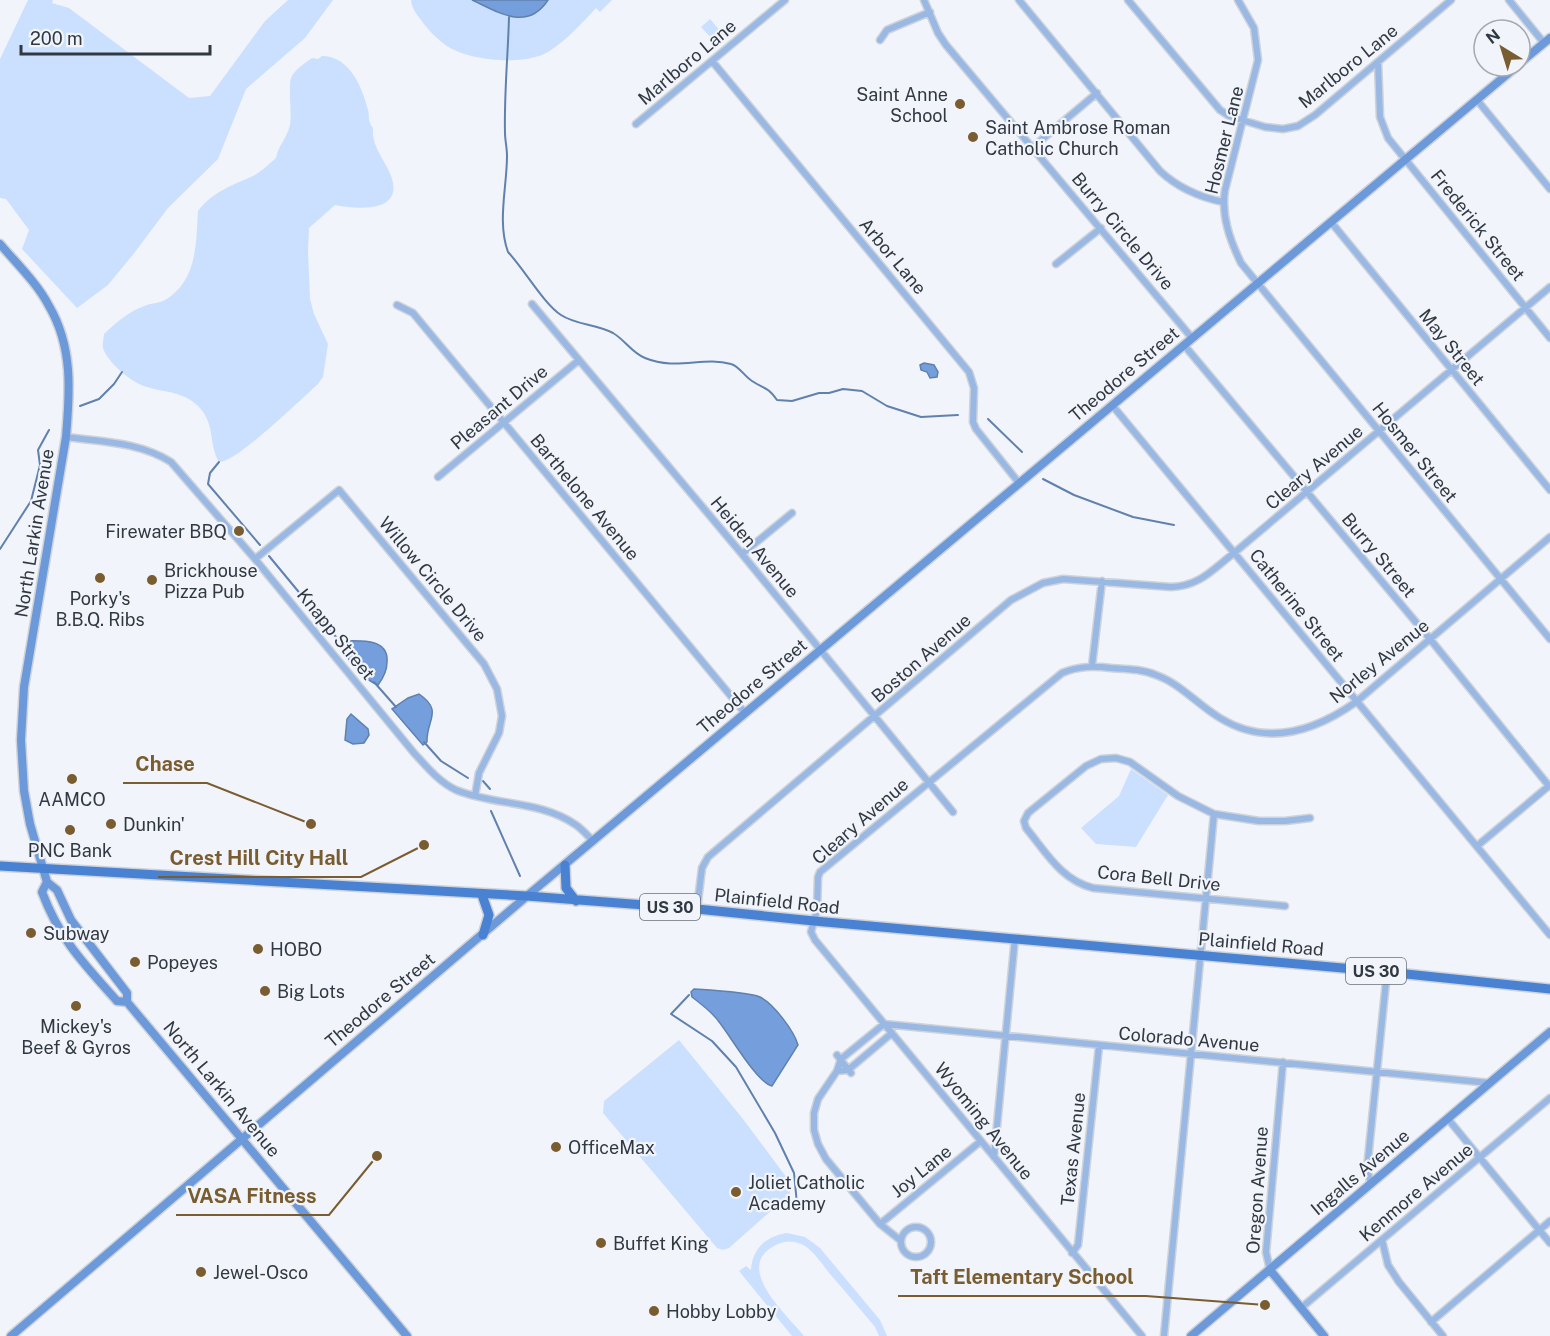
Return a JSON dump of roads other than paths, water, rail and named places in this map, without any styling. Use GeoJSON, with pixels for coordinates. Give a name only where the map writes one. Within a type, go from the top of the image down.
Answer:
{"type":"FeatureCollection","features":[{"type":"Feature","properties":{"kind":"main road","name":"Theodore Street"},"geometry":{"type":"LineString","coordinates":[[1532,53],[1548,40]]}},
{"type":"Feature","properties":{"kind":"main road","name":"Theodore Street"},"geometry":{"type":"LineString","coordinates":[[11,1336],[527,896],[1503,78]]}},
{"type":"Feature","properties":{"kind":"main road","name":"North Larkin Avenue"},"geometry":{"type":"LineString","coordinates":[[0,244],[49,304],[60,328],[68,363],[70,395],[66,437],[24,687],[21,740],[24,791],[30,824],[47,882],[57,890],[71,920],[127,993],[127,1002],[407,1336]]}},
{"type":"Feature","properties":{"kind":"main road"},"geometry":{"type":"LineString","coordinates":[[564,865],[566,888],[576,901]]}},
{"type":"Feature","properties":{"kind":"main road","name":"Plainfield Road"},"geometry":{"type":"LineString","coordinates":[[0,866],[527,896],[697,909],[1550,989]]}},
{"type":"Feature","properties":{"kind":"main road","name":"North Larkin Avenue"},"geometry":{"type":"LineString","coordinates":[[47,882],[42,892],[57,928],[72,950],[117,1001],[127,1002]]}},
{"type":"Feature","properties":{"kind":"main road"},"geometry":{"type":"LineString","coordinates":[[482,895],[489,915],[483,935]]}},
{"type":"Feature","properties":{"kind":"main road","name":"Ingalls Avenue"},"geometry":{"type":"LineString","coordinates":[[1191,1336],[1203,1333],[1270,1270],[1550,1032]]}},
{"type":"Feature","properties":{"kind":"main road","name":"Oregon Avenue"},"geometry":{"type":"LineString","coordinates":[[1270,1270],[1324,1336]]}},
{"type":"Feature","properties":{"kind":"street"},"geometry":{"type":"LineString","coordinates":[[773,0],[778,6]]}},
{"type":"Feature","properties":{"kind":"street","name":"Marlboro Lane"},"geometry":{"type":"LineString","coordinates":[[636,124],[785,0]]}},
{"type":"Feature","properties":{"kind":"street","name":"Burry Circle Drive"},"geometry":{"type":"LineString","coordinates":[[924,0],[938,33],[946,45],[1192,338]]}},
{"type":"Feature","properties":{"kind":"street"},"geometry":{"type":"LineString","coordinates":[[1019,0],[1168,178],[1196,194],[1223,202]]}},
{"type":"Feature","properties":{"kind":"street","name":"Marlboro Lane"},"geometry":{"type":"LineString","coordinates":[[1128,0],[1220,110],[1243,122],[1283,129],[1299,126],[1315,115],[1447,2]]}},
{"type":"Feature","properties":{"kind":"street","name":"Hosmer Lane"},"geometry":{"type":"LineString","coordinates":[[1238,0],[1254,28],[1258,52],[1257,69],[1228,171],[1223,202],[1232,245],[1241,263],[1258,283]]}},
{"type":"Feature","properties":{"kind":"street"},"geometry":{"type":"LineString","coordinates":[[1509,0],[1548,40]]}},
{"type":"Feature","properties":{"kind":"street"},"geometry":{"type":"LineString","coordinates":[[879,40],[887,30],[930,12]]}},
{"type":"Feature","properties":{"kind":"street","name":"Arbor Lane"},"geometry":{"type":"LineString","coordinates":[[712,61],[969,372],[974,388],[973,422],[976,429],[1019,483]]}},
{"type":"Feature","properties":{"kind":"street","name":"Frederick Street"},"geometry":{"type":"LineString","coordinates":[[1378,62],[1380,117],[1388,138],[1550,338]]}},
{"type":"Feature","properties":{"kind":"street"},"geometry":{"type":"LineString","coordinates":[[1033,147],[1097,93]]}},
{"type":"Feature","properties":{"kind":"street"},"geometry":{"type":"LineString","coordinates":[[1477,100],[1550,189]]}},
{"type":"Feature","properties":{"kind":"street","name":"May Street"},"geometry":{"type":"LineString","coordinates":[[1330,222],[1550,490]]}},
{"type":"Feature","properties":{"kind":"street"},"geometry":{"type":"LineString","coordinates":[[1056,264],[1101,228]]}},
{"type":"Feature","properties":{"kind":"street","name":"Hosmer Street"},"geometry":{"type":"LineString","coordinates":[[1258,283],[1550,639]]}},
{"type":"Feature","properties":{"kind":"street","name":"Cleary Avenue"},"geometry":{"type":"LineString","coordinates":[[1234,553],[1550,287]]}},
{"type":"Feature","properties":{"kind":"street","name":"Heiden Avenue"},"geometry":{"type":"LineString","coordinates":[[532,303],[742,554],[953,812]]}},
{"type":"Feature","properties":{"kind":"street","name":"Barthelone Avenue"},"geometry":{"type":"LineString","coordinates":[[397,305],[413,313],[745,713]]}},
{"type":"Feature","properties":{"kind":"street","name":"Burry Street"},"geometry":{"type":"LineString","coordinates":[[1184,345],[1550,785]]}},
{"type":"Feature","properties":{"kind":"street","name":"Pleasant Drive"},"geometry":{"type":"LineString","coordinates":[[438,477],[579,360]]}},
{"type":"Feature","properties":{"kind":"street","name":"Catherine Street"},"geometry":{"type":"LineString","coordinates":[[1112,405],[1550,935]]}},
{"type":"Feature","properties":{"kind":"street","name":"Knapp Street"},"geometry":{"type":"LineString","coordinates":[[66,437],[134,446],[155,452],[171,462],[438,779],[455,789],[475,796],[525,805],[561,817],[577,825],[593,841]]}},
{"type":"Feature","properties":{"kind":"street","name":"Willow Circle Drive"},"geometry":{"type":"LineString","coordinates":[[255,559],[339,490],[484,664],[494,681],[502,716],[493,749],[479,773],[475,796]]}},
{"type":"Feature","properties":{"kind":"street"},"geometry":{"type":"LineString","coordinates":[[742,554],[792,513]]}},
{"type":"Feature","properties":{"kind":"street","name":"Norley Avenue"},"geometry":{"type":"LineString","coordinates":[[928,781],[1062,673],[1075,668],[1092,666],[1133,669],[1156,675],[1178,686],[1220,718],[1237,727],[1259,732],[1284,733],[1309,729],[1334,717],[1356,702],[1550,537]]}},
{"type":"Feature","properties":{"kind":"street","name":"Boston Avenue"},"geometry":{"type":"LineString","coordinates":[[697,909],[702,868],[708,857],[1024,591],[1043,583],[1063,579],[1185,586],[1196,583],[1234,553]]}},
{"type":"Feature","properties":{"kind":"street"},"geometry":{"type":"LineString","coordinates":[[1092,666],[1102,581]]}},
{"type":"Feature","properties":{"kind":"street","name":"Cora Bell Drive"},"geometry":{"type":"LineString","coordinates":[[1214,814],[1178,796],[1130,762],[1116,758],[1101,759],[1086,766],[1028,813],[1024,821],[1026,828],[1060,869],[1068,878],[1079,884],[1093,888],[1285,906]]}},
{"type":"Feature","properties":{"kind":"street","name":"Cleary Avenue"},"geometry":{"type":"LineString","coordinates":[[814,921],[820,872],[928,781]]}},
{"type":"Feature","properties":{"kind":"street"},"geometry":{"type":"LineString","coordinates":[[1477,846],[1550,785]]}},
{"type":"Feature","properties":{"kind":"street"},"geometry":{"type":"LineString","coordinates":[[1164,1336],[1214,814],[1259,821],[1310,818]]}},
{"type":"Feature","properties":{"kind":"street","name":"Wyoming Avenue"},"geometry":{"type":"LineString","coordinates":[[814,921],[811,932],[815,940],[1142,1336]]}},
{"type":"Feature","properties":{"kind":"street"},"geometry":{"type":"LineString","coordinates":[[994,1157],[1015,938]]}},
{"type":"Feature","properties":{"kind":"street"},"geometry":{"type":"LineString","coordinates":[[1371,1184],[1367,1169],[1387,972]]}},
{"type":"Feature","properties":{"kind":"street"},"geometry":{"type":"LineString","coordinates":[[884,1024],[839,1057],[837,1071],[819,1099],[814,1113],[814,1130],[826,1159],[880,1224],[900,1240],[903,1251],[912,1257],[922,1256],[930,1248],[931,1243],[926,1230],[917,1226],[904,1232],[900,1240]]}},
{"type":"Feature","properties":{"kind":"street","name":"Colorado Avenue"},"geometry":{"type":"LineString","coordinates":[[884,1024],[1490,1083]]}},
{"type":"Feature","properties":{"kind":"street"},"geometry":{"type":"LineString","coordinates":[[837,1071],[850,1071],[892,1033]]}},
{"type":"Feature","properties":{"kind":"street","name":"Texas Avenue"},"geometry":{"type":"LineString","coordinates":[[1072,1253],[1078,1245],[1099,1046]]}},
{"type":"Feature","properties":{"kind":"street"},"geometry":{"type":"LineString","coordinates":[[839,1057],[850,1071]]}},
{"type":"Feature","properties":{"kind":"street","name":"Oregon Avenue"},"geometry":{"type":"LineString","coordinates":[[1270,1270],[1266,1252],[1283,1062]]}},
{"type":"Feature","properties":{"kind":"street","name":"Kenmore Avenue"},"geometry":{"type":"LineString","coordinates":[[1301,1308],[1550,1098]]}},
{"type":"Feature","properties":{"kind":"street"},"geometry":{"type":"LineString","coordinates":[[1448,1119],[1550,1243]]}},
{"type":"Feature","properties":{"kind":"street","name":"Joy Lane"},"geometry":{"type":"LineString","coordinates":[[880,1224],[981,1141]]}},
{"type":"Feature","properties":{"kind":"street"},"geometry":{"type":"LineString","coordinates":[[1431,1322],[1550,1221]]}},
{"type":"Feature","properties":{"kind":"street"},"geometry":{"type":"LineString","coordinates":[[1382,1240],[1389,1265],[1399,1282],[1443,1336]]}},
{"type":"Feature","properties":{"kind":"water"},"geometry":{"type":"Polygon","coordinates":[[[472,0],[548,0],[540,10],[522,17],[502,14],[472,0]]]}},
{"type":"Feature","properties":{"kind":"water"},"geometry":{"type":"Polygon","coordinates":[[[924,363],[934,365],[938,372],[937,377],[930,378],[927,372],[921,370],[920,365],[924,363]]]}},
{"type":"Feature","properties":{"kind":"water"},"geometry":{"type":"Polygon","coordinates":[[[341,641],[371,642],[383,648],[387,665],[385,674],[378,685],[356,668],[339,645],[341,641]]]}},
{"type":"Feature","properties":{"kind":"water"},"geometry":{"type":"Polygon","coordinates":[[[419,694],[431,706],[432,711],[427,742],[423,745],[392,709],[408,698],[419,694]]]}},
{"type":"Feature","properties":{"kind":"water"},"geometry":{"type":"Polygon","coordinates":[[[351,714],[368,729],[369,735],[364,743],[353,744],[345,740],[347,719],[351,714]]]}},
{"type":"Feature","properties":{"kind":"water"},"geometry":{"type":"Polygon","coordinates":[[[694,989],[754,995],[765,1000],[783,1018],[798,1045],[772,1086],[758,1076],[716,1018],[692,997],[691,992],[694,989]]]}},
{"type":"Feature","properties":{"kind":"waterway"},"geometry":{"type":"LineString","coordinates":[[509,17],[505,118],[507,156],[503,229],[508,252],[554,310],[573,321],[613,333],[640,356],[657,362],[679,364],[721,362],[734,365],[749,379],[768,390],[777,400],[792,401],[843,389],[862,391],[887,406],[921,417],[958,415]]}},
{"type":"Feature","properties":{"kind":"waterway"},"geometry":{"type":"LineString","coordinates":[[80,406],[99,399],[122,372]]}},
{"type":"Feature","properties":{"kind":"waterway"},"geometry":{"type":"LineString","coordinates":[[988,419],[1022,452]]}},
{"type":"Feature","properties":{"kind":"waterway"},"geometry":{"type":"LineString","coordinates":[[0,549],[31,501],[40,465],[38,450],[49,430]]}},
{"type":"Feature","properties":{"kind":"waterway"},"geometry":{"type":"LineString","coordinates":[[219,462],[210,473],[208,484],[260,545]]}},
{"type":"Feature","properties":{"kind":"waterway"},"geometry":{"type":"LineString","coordinates":[[1043,479],[1074,495],[1133,517],[1174,525]]}},
{"type":"Feature","properties":{"kind":"waterway"},"geometry":{"type":"LineString","coordinates":[[269,556],[341,643]]}},
{"type":"Feature","properties":{"kind":"waterway"},"geometry":{"type":"LineString","coordinates":[[374,682],[396,707]]}},
{"type":"Feature","properties":{"kind":"waterway"},"geometry":{"type":"LineString","coordinates":[[424,742],[441,761],[468,778]]}},
{"type":"Feature","properties":{"kind":"waterway"},"geometry":{"type":"LineString","coordinates":[[483,781],[490,789]]}},
{"type":"Feature","properties":{"kind":"waterway"},"geometry":{"type":"LineString","coordinates":[[491,811],[520,876]]}},
{"type":"Feature","properties":{"kind":"waterway"},"geometry":{"type":"LineString","coordinates":[[689,995],[671,1014],[712,1041],[736,1067],[775,1133],[794,1173],[797,1204]]}},
{"type":"Feature","properties":{"kind":"place","name":"Saint Anne School"},"geometry":{"type":"Point","coordinates":[960,104]}},
{"type":"Feature","properties":{"kind":"place","name":"Saint Ambrose Roman Catholic Church"},"geometry":{"type":"Point","coordinates":[973,137]}},
{"type":"Feature","properties":{"kind":"place","name":"Firewater BBQ"},"geometry":{"type":"Point","coordinates":[239,531]}},
{"type":"Feature","properties":{"kind":"place","name":"Porky's B.B.Q. Ribs"},"geometry":{"type":"Point","coordinates":[100,578]}},
{"type":"Feature","properties":{"kind":"place","name":"Brickhouse Pizza Pub"},"geometry":{"type":"Point","coordinates":[152,580]}},
{"type":"Feature","properties":{"kind":"place","name":"AAMCO"},"geometry":{"type":"Point","coordinates":[72,779]}},
{"type":"Feature","properties":{"kind":"place","name":"Dunkin'"},"geometry":{"type":"Point","coordinates":[111,824]}},
{"type":"Feature","properties":{"kind":"place","name":"Chase"},"geometry":{"type":"Point","coordinates":[311,824]}},
{"type":"Feature","properties":{"kind":"place","name":"PNC Bank"},"geometry":{"type":"Point","coordinates":[70,830]}},
{"type":"Feature","properties":{"kind":"place","name":"Crest Hill City Hall"},"geometry":{"type":"Point","coordinates":[424,845]}},
{"type":"Feature","properties":{"kind":"place","name":"Subway"},"geometry":{"type":"Point","coordinates":[31,933]}},
{"type":"Feature","properties":{"kind":"place","name":"HOBO"},"geometry":{"type":"Point","coordinates":[258,949]}},
{"type":"Feature","properties":{"kind":"place","name":"Popeyes"},"geometry":{"type":"Point","coordinates":[135,962]}},
{"type":"Feature","properties":{"kind":"place","name":"Big Lots"},"geometry":{"type":"Point","coordinates":[265,991]}},
{"type":"Feature","properties":{"kind":"place","name":"Mickey's Beef & Gyros"},"geometry":{"type":"Point","coordinates":[76,1006]}},
{"type":"Feature","properties":{"kind":"place","name":"OfficeMax"},"geometry":{"type":"Point","coordinates":[556,1147]}},
{"type":"Feature","properties":{"kind":"place","name":"VASA Fitness"},"geometry":{"type":"Point","coordinates":[377,1156]}},
{"type":"Feature","properties":{"kind":"place","name":"Joliet Catholic Academy"},"geometry":{"type":"Point","coordinates":[736,1192]}},
{"type":"Feature","properties":{"kind":"place","name":"Buffet King"},"geometry":{"type":"Point","coordinates":[601,1243]}},
{"type":"Feature","properties":{"kind":"place","name":"Jewel-Osco"},"geometry":{"type":"Point","coordinates":[201,1272]}},
{"type":"Feature","properties":{"kind":"place","name":"Taft Elementary School"},"geometry":{"type":"Point","coordinates":[1265,1305]}},
{"type":"Feature","properties":{"kind":"place","name":"Hobby Lobby"},"geometry":{"type":"Point","coordinates":[654,1311]}}]}
